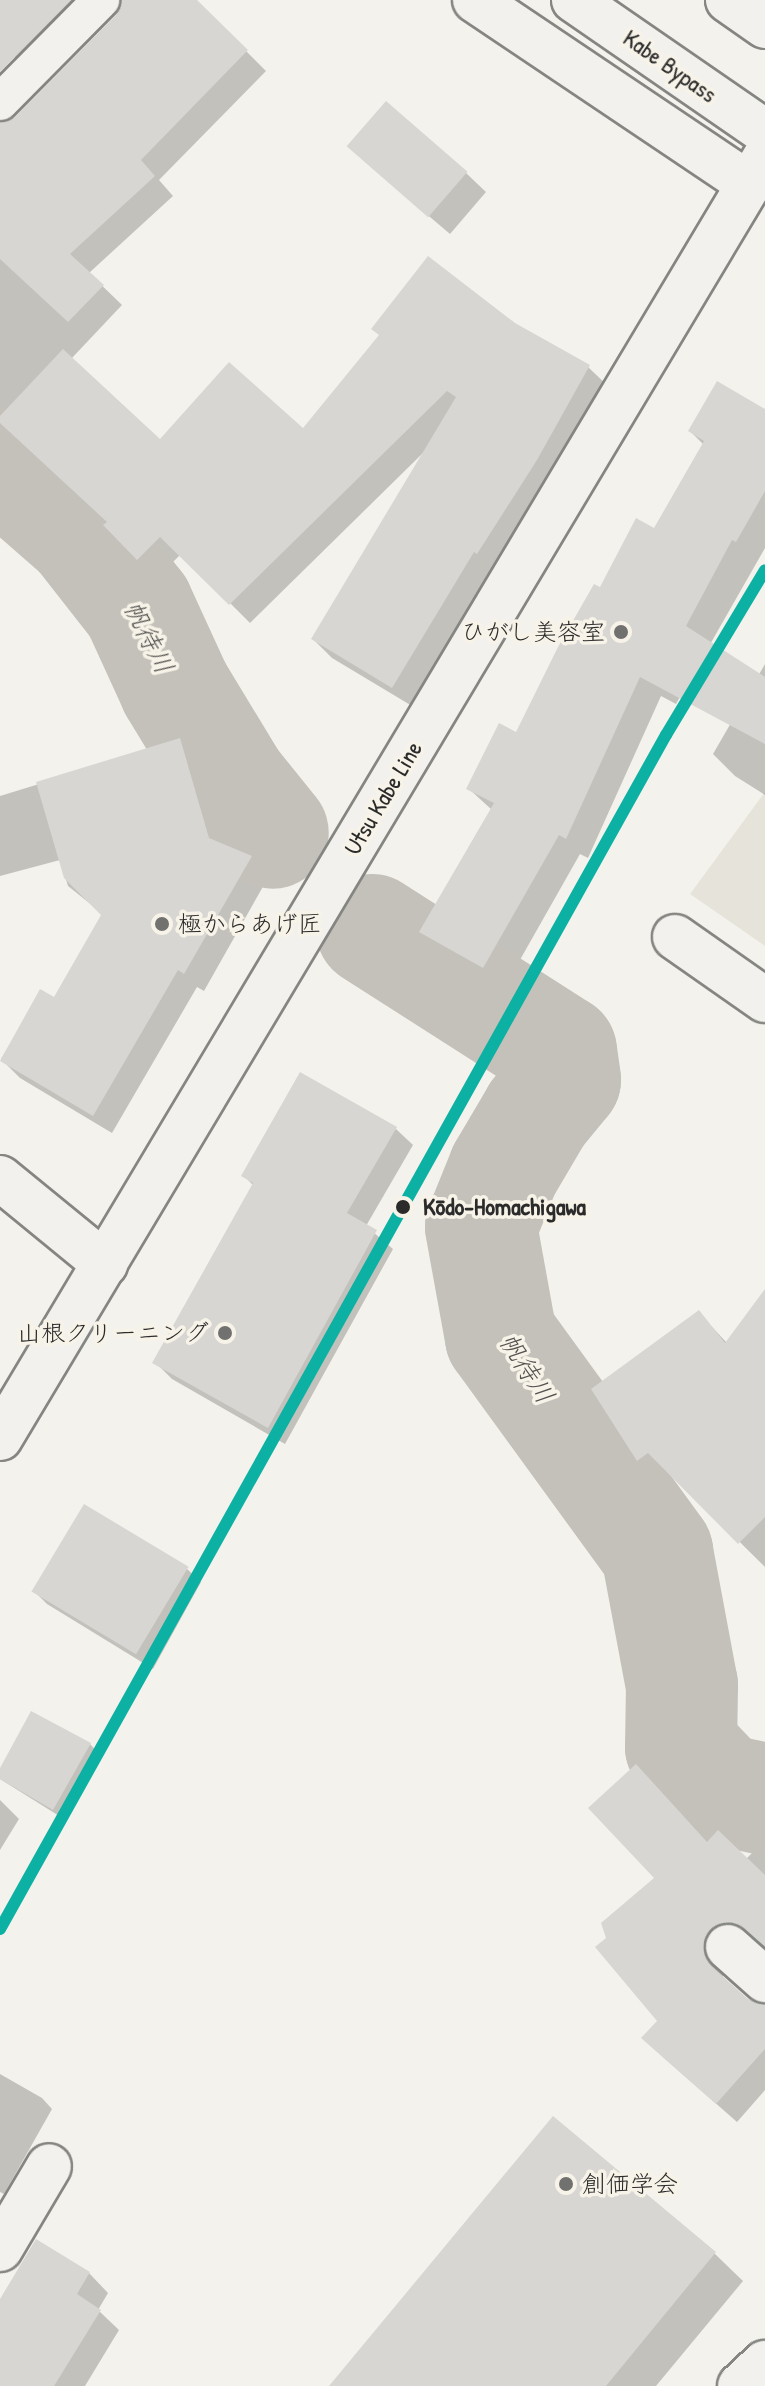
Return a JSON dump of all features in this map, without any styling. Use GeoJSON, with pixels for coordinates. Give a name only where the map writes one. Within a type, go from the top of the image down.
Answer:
{"type":"FeatureCollection","features":[{"type":"Feature","properties":{"kind":"main road"},"geometry":{"type":"LineString","coordinates":[[475,0],[757,170]]}},
{"type":"Feature","properties":{"kind":"main road","name":"Kabe Bypass"},"geometry":{"type":"LineString","coordinates":[[574,0],[765,132]]}},
{"type":"Feature","properties":{"kind":"main road"},"geometry":{"type":"LineString","coordinates":[[728,0],[765,26]]}},
{"type":"Feature","properties":{"kind":"main road","name":"Utsu Kabe Line"},"geometry":{"type":"LineString","coordinates":[[0,1438],[757,170]]}},
{"type":"Feature","properties":{"kind":"main road"},"geometry":{"type":"LineString","coordinates":[[675,937],[765,1000]]}},
{"type":"Feature","properties":{"kind":"main road"},"geometry":{"type":"LineString","coordinates":[[0,1178],[105,1264]]}},
{"type":"Feature","properties":{"kind":"main road"},"geometry":{"type":"LineString","coordinates":[[728,1947],[765,1980]]}},
{"type":"Feature","properties":{"kind":"main road"},"geometry":{"type":"LineString","coordinates":[[0,2249],[49,2166]]}},
{"type":"Feature","properties":{"kind":"main road"},"geometry":{"type":"LineString","coordinates":[[740,2386],[765,2363]]}},
{"type":"Feature","properties":{"kind":"lane"},"geometry":{"type":"LineString","coordinates":[[0,102],[101,0]]}},
{"type":"Feature","properties":{"kind":"shaded area"},"geometry":{"type":"Polygon","coordinates":[[[765,792],[765,946],[690,894],[765,792]]]}},
{"type":"Feature","properties":{"kind":"building"},"geometry":{"type":"Polygon","coordinates":[[[0,0],[71,0],[0,72],[0,0]]]}},
{"type":"Feature","properties":{"kind":"building"},"geometry":{"type":"Polygon","coordinates":[[[121,0],[197,0],[248,50],[141,160],[155,176],[70,254],[104,285],[68,322],[0,259],[0,122],[15,117],[116,15],[121,0]]]}},
{"type":"Feature","properties":{"kind":"building"},"geometry":{"type":"Polygon","coordinates":[[[386,101],[468,172],[428,217],[347,146],[386,101]]]}},
{"type":"Feature","properties":{"kind":"building"},"geometry":{"type":"Polygon","coordinates":[[[428,256],[515,323],[590,365],[537,460],[477,554],[474,552],[392,688],[311,639],[456,397],[447,391],[229,605],[160,537],[137,560],[103,525],[107,522],[0,423],[0,416],[63,349],[160,439],[229,362],[303,428],[379,335],[371,329],[428,256]]]}},
{"type":"Feature","properties":{"kind":"building"},"geometry":{"type":"Polygon","coordinates":[[[717,381],[765,409],[765,491],[736,542],[732,540],[686,626],[765,677],[765,744],[640,677],[566,839],[559,835],[483,968],[419,932],[494,803],[466,789],[499,723],[516,732],[558,647],[594,584],[600,587],[636,518],[654,528],[704,441],[688,431],[717,381]]]}},
{"type":"Feature","properties":{"kind":"building"},"geometry":{"type":"Polygon","coordinates":[[[180,738],[209,838],[252,856],[184,974],[178,970],[93,1116],[0,1061],[40,989],[54,997],[101,915],[64,878],[36,782],[180,738]]]}},
{"type":"Feature","properties":{"kind":"building"},"geometry":{"type":"Polygon","coordinates":[[[300,1072],[397,1127],[347,1213],[377,1230],[268,1428],[152,1363],[253,1183],[241,1176],[300,1072]]]}},
{"type":"Feature","properties":{"kind":"building"},"geometry":{"type":"Polygon","coordinates":[[[765,1289],[765,1517],[738,1544],[648,1453],[637,1461],[591,1389],[699,1310],[725,1343],[765,1289]]]}},
{"type":"Feature","properties":{"kind":"building"},"geometry":{"type":"Polygon","coordinates":[[[84,1504],[189,1567],[136,1654],[31,1591],[84,1504]]]}},
{"type":"Feature","properties":{"kind":"building"},"geometry":{"type":"Polygon","coordinates":[[[31,1711],[91,1743],[53,1810],[0,1779],[0,1768],[31,1711]]]}},
{"type":"Feature","properties":{"kind":"building"},"geometry":{"type":"Polygon","coordinates":[[[636,1764],[707,1842],[718,1830],[765,1875],[765,1946],[732,1922],[719,1924],[710,1930],[704,1941],[704,1954],[711,1966],[748,1999],[765,2004],[765,2049],[716,2104],[641,2038],[657,2021],[595,1947],[606,1938],[601,1923],[654,1878],[588,1808],[636,1764]]]}},
{"type":"Feature","properties":{"kind":"building","name":"創価学会"},"geometry":{"type":"Polygon","coordinates":[[[553,2116],[716,2252],[606,2386],[329,2386],[553,2116]]]}},
{"type":"Feature","properties":{"kind":"building"},"geometry":{"type":"Polygon","coordinates":[[[36,2239],[90,2272],[77,2294],[101,2310],[54,2386],[0,2386],[0,2299],[36,2239]]]}},
{"type":"Feature","properties":{"kind":"waterway","name":"帆待川"},"geometry":{"type":"LineString","coordinates":[[0,463],[80,533],[138,607],[175,688],[232,782],[273,833]]}},
{"type":"Feature","properties":{"kind":"waterway","name":"帆待川"},"geometry":{"type":"LineString","coordinates":[[372,930],[561,1051],[565,1080],[537,1114],[504,1170],[481,1227],[501,1337],[657,1552],[682,1685],[681,1747],[722,1790],[765,1799]]}},
{"type":"Feature","properties":{"kind":"transit line"},"geometry":{"type":"LineString","coordinates":[[0,1929],[666,735],[765,570]]}},
{"type":"Feature","properties":{"kind":"place","name":"ひがし美容室"},"geometry":{"type":"Point","coordinates":[621,632]}},
{"type":"Feature","properties":{"kind":"place","name":"極からあげ匠"},"geometry":{"type":"Point","coordinates":[162,924]}},
{"type":"Feature","properties":{"kind":"place","name":"Kōdo-Homachigawa"},"geometry":{"type":"Point","coordinates":[403,1207]}},
{"type":"Feature","properties":{"kind":"place","name":"山根クリーニング"},"geometry":{"type":"Point","coordinates":[225,1333]}},
{"type":"Feature","properties":{"kind":"place","name":"創価学会"},"geometry":{"type":"Point","coordinates":[566,2184]}}]}
